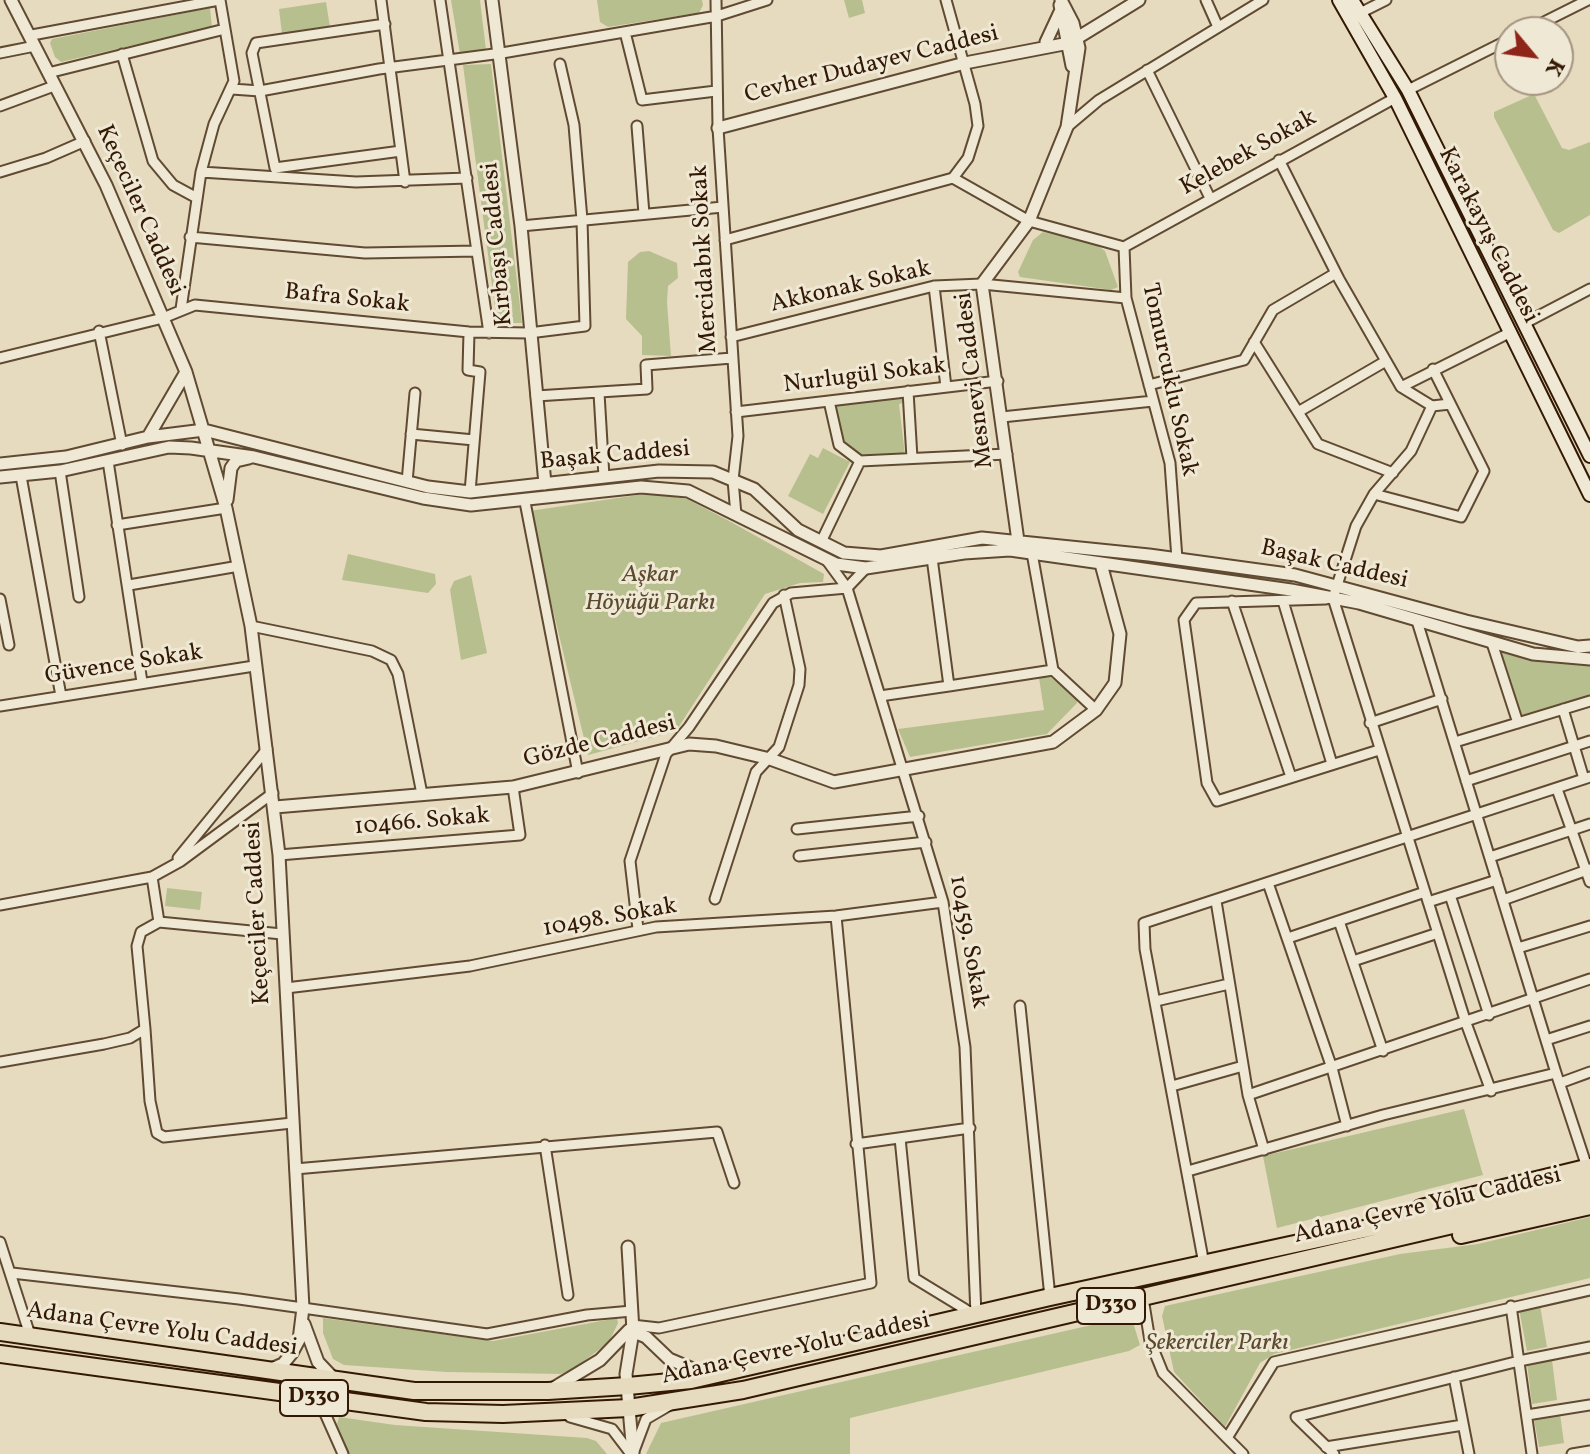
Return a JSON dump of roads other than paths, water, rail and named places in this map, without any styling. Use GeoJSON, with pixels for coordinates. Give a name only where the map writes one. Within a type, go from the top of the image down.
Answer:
{"type":"FeatureCollection","features":[{"type":"Feature","properties":{"kind":"highway","name":"Adana Çevre Yolu Caddesi"},"geometry":{"type":"LineString","coordinates":[[0,1332],[338,1383],[414,1391],[548,1391],[628,1386],[708,1376],[1376,1224],[1448,1199],[1589,1171]]}},
{"type":"Feature","properties":{"kind":"highway","name":"Adana Çevre Yolu Caddesi"},"geometry":{"type":"LineString","coordinates":[[0,1354],[292,1393],[319,1400],[426,1412],[503,1414],[629,1408],[674,1403],[1380,1245],[1590,1193]]}},
{"type":"Feature","properties":{"kind":"highway"},"geometry":{"type":"LineString","coordinates":[[1380,1245],[1483,1231],[1590,1206]]}},
{"type":"Feature","properties":{"kind":"main road","name":"Karakayış Caddesi"},"geometry":{"type":"LineString","coordinates":[[1339,0],[1395,98],[1590,495]]}},
{"type":"Feature","properties":{"kind":"main road","name":"Karakayış Caddesi"},"geometry":{"type":"LineString","coordinates":[[1352,0],[1408,90],[1525,323],[1586,434],[1590,456]]}},
{"type":"Feature","properties":{"kind":"street","name":"Keçeciler Caddesi"},"geometry":{"type":"LineString","coordinates":[[11,0],[85,141],[186,372],[226,508],[239,566],[251,626],[275,807],[303,1314]]}},
{"type":"Feature","properties":{"kind":"street"},"geometry":{"type":"LineString","coordinates":[[0,53],[33,41],[185,3],[219,0],[234,81],[214,124],[201,172],[181,309]]}},
{"type":"Feature","properties":{"kind":"street"},"geometry":{"type":"LineString","coordinates":[[381,0],[405,182]]}},
{"type":"Feature","properties":{"kind":"street"},"geometry":{"type":"LineString","coordinates":[[440,0],[489,333]]}},
{"type":"Feature","properties":{"kind":"street","name":"Kırbaşı Caddesi"},"geometry":{"type":"LineString","coordinates":[[492,0],[502,53],[521,226],[545,484]]}},
{"type":"Feature","properties":{"kind":"street","name":"Mercidabık Sokak"},"geometry":{"type":"LineString","coordinates":[[716,0],[716,91],[738,436],[733,480],[736,515]]}},
{"type":"Feature","properties":{"kind":"street"},"geometry":{"type":"LineString","coordinates":[[232,89],[260,91],[390,68],[502,53],[717,16],[767,0]]}},
{"type":"Feature","properties":{"kind":"street"},"geometry":{"type":"LineString","coordinates":[[725,240],[953,178],[968,158],[978,126],[965,63],[946,0]]}},
{"type":"Feature","properties":{"kind":"street","name":"Cevher Dudayev Caddesi"},"geometry":{"type":"LineString","coordinates":[[718,128],[1073,38],[1139,0]]}},
{"type":"Feature","properties":{"kind":"street"},"geometry":{"type":"LineString","coordinates":[[1206,0],[1218,27]]}},
{"type":"Feature","properties":{"kind":"street"},"geometry":{"type":"LineString","coordinates":[[1067,127],[1099,100],[1263,0]]}},
{"type":"Feature","properties":{"kind":"street"},"geometry":{"type":"LineString","coordinates":[[1360,13],[1386,0]]}},
{"type":"Feature","properties":{"kind":"street"},"geometry":{"type":"LineString","coordinates":[[1556,16],[1588,0]]}},
{"type":"Feature","properties":{"kind":"street"},"geometry":{"type":"LineString","coordinates":[[1060,2],[1073,38],[1072,87]]}},
{"type":"Feature","properties":{"kind":"street"},"geometry":{"type":"LineString","coordinates":[[1060,2],[1057,26],[1043,46],[1061,57],[1072,71]]}},
{"type":"Feature","properties":{"kind":"street"},"geometry":{"type":"LineString","coordinates":[[275,173],[252,53],[256,43],[385,24]]}},
{"type":"Feature","properties":{"kind":"street"},"geometry":{"type":"LineString","coordinates":[[48,73],[225,29]]}},
{"type":"Feature","properties":{"kind":"street"},"geometry":{"type":"LineString","coordinates":[[625,32],[642,100],[716,91]]}},
{"type":"Feature","properties":{"kind":"street","name":"Mesnevi Caddesi"},"geometry":{"type":"LineString","coordinates":[[1018,541],[982,284],[1029,221],[1067,127],[1073,38]]}},
{"type":"Feature","properties":{"kind":"street"},"geometry":{"type":"LineString","coordinates":[[1408,90],[1494,47]]}},
{"type":"Feature","properties":{"kind":"street"},"geometry":{"type":"LineString","coordinates":[[122,54],[153,161],[173,185],[197,198]]}},
{"type":"Feature","properties":{"kind":"street"},"geometry":{"type":"LineString","coordinates":[[560,64],[574,125],[582,220]]}},
{"type":"Feature","properties":{"kind":"street"},"geometry":{"type":"LineString","coordinates":[[1147,70],[1210,198]]}},
{"type":"Feature","properties":{"kind":"street"},"geometry":{"type":"LineString","coordinates":[[0,106],[54,86]]}},
{"type":"Feature","properties":{"kind":"street","name":"Kelebek Sokak"},"geometry":{"type":"LineString","coordinates":[[1124,247],[1395,98]]}},
{"type":"Feature","properties":{"kind":"street"},"geometry":{"type":"LineString","coordinates":[[637,126],[644,214]]}},
{"type":"Feature","properties":{"kind":"street"},"geometry":{"type":"LineString","coordinates":[[0,172],[46,158],[85,141]]}},
{"type":"Feature","properties":{"kind":"street"},"geometry":{"type":"LineString","coordinates":[[275,173],[401,151]]}},
{"type":"Feature","properties":{"kind":"street"},"geometry":{"type":"LineString","coordinates":[[1279,160],[1336,273],[1401,387],[1432,406],[1450,404]]}},
{"type":"Feature","properties":{"kind":"street"},"geometry":{"type":"LineString","coordinates":[[201,172],[275,173],[405,182],[467,178]]}},
{"type":"Feature","properties":{"kind":"street"},"geometry":{"type":"LineString","coordinates":[[953,178],[1029,221],[1124,247]]}},
{"type":"Feature","properties":{"kind":"street"},"geometry":{"type":"LineString","coordinates":[[521,226],[723,207]]}},
{"type":"Feature","properties":{"kind":"street","name":"Bafra Sokak"},"geometry":{"type":"LineString","coordinates":[[0,358],[99,331],[163,318],[195,305],[469,332],[529,333],[585,326],[582,220]]}},
{"type":"Feature","properties":{"kind":"street"},"geometry":{"type":"LineString","coordinates":[[190,237],[365,253],[477,251]]}},
{"type":"Feature","properties":{"kind":"street","name":"Tomurcuklu Sokak"},"geometry":{"type":"LineString","coordinates":[[1124,247],[1126,298],[1170,463],[1177,559]]}},
{"type":"Feature","properties":{"kind":"street"},"geometry":{"type":"LineString","coordinates":[[1149,385],[1244,360],[1273,310],[1336,273]]}},
{"type":"Feature","properties":{"kind":"street","name":"Akkonak Sokak"},"geometry":{"type":"LineString","coordinates":[[731,337],[934,286],[982,284],[1126,298]]}},
{"type":"Feature","properties":{"kind":"street"},"geometry":{"type":"LineString","coordinates":[[934,286],[946,387]]}},
{"type":"Feature","properties":{"kind":"street"},"geometry":{"type":"LineString","coordinates":[[1525,323],[1590,289]]}},
{"type":"Feature","properties":{"kind":"street"},"geometry":{"type":"LineString","coordinates":[[99,331],[122,445]]}},
{"type":"Feature","properties":{"kind":"street"},"geometry":{"type":"LineString","coordinates":[[469,332],[468,370],[480,372],[470,492]]}},
{"type":"Feature","properties":{"kind":"street"},"geometry":{"type":"LineString","coordinates":[[1401,387],[1511,332]]}},
{"type":"Feature","properties":{"kind":"street"},"geometry":{"type":"LineString","coordinates":[[1254,342],[1318,444],[1393,473]]}},
{"type":"Feature","properties":{"kind":"street"},"geometry":{"type":"LineString","coordinates":[[536,396],[647,389],[646,365],[732,358]]}},
{"type":"Feature","properties":{"kind":"street"},"geometry":{"type":"LineString","coordinates":[[1298,412],[1386,361]]}},
{"type":"Feature","properties":{"kind":"street"},"geometry":{"type":"LineString","coordinates":[[1374,494],[1461,517],[1484,471],[1433,369]]}},
{"type":"Feature","properties":{"kind":"street"},"geometry":{"type":"LineString","coordinates":[[148,437],[186,372]]}},
{"type":"Feature","properties":{"kind":"street","name":"Nurlugül Sokak"},"geometry":{"type":"LineString","coordinates":[[736,412],[998,381]]}},
{"type":"Feature","properties":{"kind":"street"},"geometry":{"type":"LineString","coordinates":[[908,391],[912,458]]}},
{"type":"Feature","properties":{"kind":"street"},"geometry":{"type":"LineString","coordinates":[[407,482],[415,393]]}},
{"type":"Feature","properties":{"kind":"street"},"geometry":{"type":"LineString","coordinates":[[599,393],[604,477]]}},
{"type":"Feature","properties":{"kind":"street"},"geometry":{"type":"LineString","coordinates":[[829,401],[839,445],[860,461],[1007,454]]}},
{"type":"Feature","properties":{"kind":"street"},"geometry":{"type":"LineString","coordinates":[[1002,417],[1153,401]]}},
{"type":"Feature","properties":{"kind":"street"},"geometry":{"type":"LineString","coordinates":[[1432,406],[1411,451],[1374,494],[1356,526],[1334,593],[1370,723],[1466,1023],[1491,1091]]}},
{"type":"Feature","properties":{"kind":"street","name":"Başak Caddesi"},"geometry":{"type":"LineString","coordinates":[[0,464],[66,457],[148,437],[204,430],[407,482],[470,492],[659,471],[713,472],[754,489],[798,530],[844,553],[881,556],[982,538],[1295,575],[1334,593],[1492,643],[1533,654],[1590,659]]}},
{"type":"Feature","properties":{"kind":"street"},"geometry":{"type":"LineString","coordinates":[[411,434],[474,440]]}},
{"type":"Feature","properties":{"kind":"street","name":"Başak Caddesi"},"geometry":{"type":"LineString","coordinates":[[0,477],[60,471],[169,447],[209,449],[254,457],[423,498],[471,505],[525,502],[641,487],[688,491],[828,562],[866,568],[1010,550],[1334,593],[1564,644],[1590,646]]}},
{"type":"Feature","properties":{"kind":"street"},"geometry":{"type":"LineString","coordinates":[[117,525],[226,508],[231,468],[236,461],[254,457]]}},
{"type":"Feature","properties":{"kind":"street"},"geometry":{"type":"LineString","coordinates":[[108,461],[142,682]]}},
{"type":"Feature","properties":{"kind":"street"},"geometry":{"type":"LineString","coordinates":[[821,542],[860,461]]}},
{"type":"Feature","properties":{"kind":"street"},"geometry":{"type":"LineString","coordinates":[[60,471],[79,597]]}},
{"type":"Feature","properties":{"kind":"street"},"geometry":{"type":"LineString","coordinates":[[21,476],[61,696]]}},
{"type":"Feature","properties":{"kind":"street"},"geometry":{"type":"LineString","coordinates":[[525,502],[578,773]]}},
{"type":"Feature","properties":{"kind":"street"},"geometry":{"type":"LineString","coordinates":[[1032,553],[1053,670],[1096,710]]}},
{"type":"Feature","properties":{"kind":"street"},"geometry":{"type":"LineString","coordinates":[[932,558],[949,686]]}},
{"type":"Feature","properties":{"kind":"street","name":"10459. Sokak"},"geometry":{"type":"LineString","coordinates":[[828,562],[847,588],[943,902],[965,1047],[976,1315]]}},
{"type":"Feature","properties":{"kind":"street","name":"Gözde Caddesi"},"geometry":{"type":"LineString","coordinates":[[275,807],[513,787],[578,773],[672,746],[703,744],[770,759],[834,782],[904,772],[1053,742],[1096,710],[1115,683],[1120,634],[1101,564]]}},
{"type":"Feature","properties":{"kind":"street"},"geometry":{"type":"LineString","coordinates":[[129,585],[239,566]]}},
{"type":"Feature","properties":{"kind":"street"},"geometry":{"type":"LineString","coordinates":[[638,929],[630,861],[662,763],[672,746],[689,727],[761,616],[784,595],[847,588],[866,568]]}},
{"type":"Feature","properties":{"kind":"street"},"geometry":{"type":"LineString","coordinates":[[1334,593],[1283,601],[1196,603],[1184,620],[1207,783],[1217,801],[1379,750]]}},
{"type":"Feature","properties":{"kind":"street"},"geometry":{"type":"LineString","coordinates":[[715,899],[756,772],[779,747],[800,677],[784,595]]}},
{"type":"Feature","properties":{"kind":"street"},"geometry":{"type":"LineString","coordinates":[[0,599],[9,645]]}},
{"type":"Feature","properties":{"kind":"street"},"geometry":{"type":"LineString","coordinates":[[1232,601],[1291,777]]}},
{"type":"Feature","properties":{"kind":"street"},"geometry":{"type":"LineString","coordinates":[[1283,601],[1332,764]]}},
{"type":"Feature","properties":{"kind":"street"},"geometry":{"type":"LineString","coordinates":[[1417,621],[1589,1171]]}},
{"type":"Feature","properties":{"kind":"street"},"geometry":{"type":"LineString","coordinates":[[251,626],[372,651],[391,660],[398,674],[422,794]]}},
{"type":"Feature","properties":{"kind":"street"},"geometry":{"type":"LineString","coordinates":[[1492,643],[1518,723]]}},
{"type":"Feature","properties":{"kind":"street","name":"Güvence Sokak"},"geometry":{"type":"LineString","coordinates":[[0,706],[254,666]]}},
{"type":"Feature","properties":{"kind":"street"},"geometry":{"type":"LineString","coordinates":[[880,696],[1053,670]]}},
{"type":"Feature","properties":{"kind":"street"},"geometry":{"type":"LineString","coordinates":[[1370,723],[1442,699]]}},
{"type":"Feature","properties":{"kind":"street"},"geometry":{"type":"LineString","coordinates":[[1455,742],[1590,701]]}},
{"type":"Feature","properties":{"kind":"street"},"geometry":{"type":"LineString","coordinates":[[1204,1264],[1144,923],[1587,778],[1563,709]]}},
{"type":"Feature","properties":{"kind":"street"},"geometry":{"type":"LineString","coordinates":[[1466,781],[1590,741]]}},
{"type":"Feature","properties":{"kind":"street"},"geometry":{"type":"LineString","coordinates":[[170,867],[267,749]]}},
{"type":"Feature","properties":{"kind":"street","name":"10466. Sokak"},"geometry":{"type":"LineString","coordinates":[[279,855],[520,835],[513,787]]}},
{"type":"Feature","properties":{"kind":"street"},"geometry":{"type":"LineString","coordinates":[[1557,789],[1590,882]]}},
{"type":"Feature","properties":{"kind":"street"},"geometry":{"type":"LineString","coordinates":[[0,905],[152,877],[273,793]]}},
{"type":"Feature","properties":{"kind":"street"},"geometry":{"type":"LineString","coordinates":[[797,829],[919,816]]}},
{"type":"Feature","properties":{"kind":"street"},"geometry":{"type":"LineString","coordinates":[[1490,857],[1590,824]]}},
{"type":"Feature","properties":{"kind":"street"},"geometry":{"type":"LineString","coordinates":[[799,856],[926,842]]}},
{"type":"Feature","properties":{"kind":"street"},"geometry":{"type":"LineString","coordinates":[[1503,900],[1588,870]]}},
{"type":"Feature","properties":{"kind":"street"},"geometry":{"type":"LineString","coordinates":[[152,877],[159,922]]}},
{"type":"Feature","properties":{"kind":"street"},"geometry":{"type":"LineString","coordinates":[[1288,938],[1339,921],[1427,897],[1450,895],[1497,880]]}},
{"type":"Feature","properties":{"kind":"street"},"geometry":{"type":"LineString","coordinates":[[1268,883],[1332,1068],[1347,1126]]}},
{"type":"Feature","properties":{"kind":"street"},"geometry":{"type":"LineString","coordinates":[[1450,895],[1489,1015]]}},
{"type":"Feature","properties":{"kind":"street"},"geometry":{"type":"LineString","coordinates":[[1216,901],[1248,1095],[1264,1150]]}},
{"type":"Feature","properties":{"kind":"street","name":"10498. Sokak"},"geometry":{"type":"LineString","coordinates":[[286,988],[470,966],[638,929],[836,916],[943,902]]}},
{"type":"Feature","properties":{"kind":"street"},"geometry":{"type":"LineString","coordinates":[[548,1391],[600,1360],[633,1328],[659,1328],[871,1283],[836,916]]}},
{"type":"Feature","properties":{"kind":"street"},"geometry":{"type":"LineString","coordinates":[[1339,921],[1383,1051]]}},
{"type":"Feature","properties":{"kind":"street"},"geometry":{"type":"LineString","coordinates":[[282,934],[159,922],[141,932],[137,946],[153,1123],[157,1133],[164,1137],[292,1123]]}},
{"type":"Feature","properties":{"kind":"street"},"geometry":{"type":"LineString","coordinates":[[1518,948],[1590,926]]}},
{"type":"Feature","properties":{"kind":"street"},"geometry":{"type":"LineString","coordinates":[[1353,961],[1438,933]]}},
{"type":"Feature","properties":{"kind":"street"},"geometry":{"type":"LineString","coordinates":[[1248,1095],[1590,979]]}},
{"type":"Feature","properties":{"kind":"street"},"geometry":{"type":"LineString","coordinates":[[1156,1001],[1229,984]]}},
{"type":"Feature","properties":{"kind":"street"},"geometry":{"type":"LineString","coordinates":[[1020,1006],[1050,1297]]}},
{"type":"Feature","properties":{"kind":"street"},"geometry":{"type":"LineString","coordinates":[[1546,1040],[1590,1026]]}},
{"type":"Feature","properties":{"kind":"street"},"geometry":{"type":"LineString","coordinates":[[0,1062],[104,1044],[130,1038],[145,1029]]}},
{"type":"Feature","properties":{"kind":"street"},"geometry":{"type":"LineString","coordinates":[[1172,1086],[1243,1066]]}},
{"type":"Feature","properties":{"kind":"street"},"geometry":{"type":"LineString","coordinates":[[1188,1171],[1347,1126],[1491,1091],[1590,1072]]}},
{"type":"Feature","properties":{"kind":"street"},"geometry":{"type":"LineString","coordinates":[[856,1144],[970,1128]]}},
{"type":"Feature","properties":{"kind":"street"},"geometry":{"type":"LineString","coordinates":[[295,1169],[717,1132],[734,1183]]}},
{"type":"Feature","properties":{"kind":"street"},"geometry":{"type":"LineString","coordinates":[[900,1138],[914,1278],[976,1315]]}},
{"type":"Feature","properties":{"kind":"street"},"geometry":{"type":"LineString","coordinates":[[545,1145],[568,1295]]}},
{"type":"Feature","properties":{"kind":"street"},"geometry":{"type":"LineString","coordinates":[[0,1242],[30,1335]]}},
{"type":"Feature","properties":{"kind":"street"},"geometry":{"type":"LineString","coordinates":[[628,1247],[633,1328],[626,1374],[632,1454]]}},
{"type":"Feature","properties":{"kind":"street"},"geometry":{"type":"LineString","coordinates":[[12,1273],[303,1314],[487,1334],[587,1315],[632,1311]]}},
{"type":"Feature","properties":{"kind":"street"},"geometry":{"type":"LineString","coordinates":[[1227,1438],[1274,1362],[1590,1290]]}},
{"type":"Feature","properties":{"kind":"street"},"geometry":{"type":"LineString","coordinates":[[1143,1298],[1150,1341],[1163,1373],[1243,1454]]}},
{"type":"Feature","properties":{"kind":"street"},"geometry":{"type":"LineString","coordinates":[[1511,1306],[1532,1454]]}},
{"type":"Feature","properties":{"kind":"street"},"geometry":{"type":"LineString","coordinates":[[266,1371],[283,1364],[292,1353],[303,1314]]}},
{"type":"Feature","properties":{"kind":"street"},"geometry":{"type":"LineString","coordinates":[[303,1314],[318,1362],[338,1383]]}},
{"type":"Feature","properties":{"kind":"street"},"geometry":{"type":"LineString","coordinates":[[633,1328],[669,1359],[708,1376]]}},
{"type":"Feature","properties":{"kind":"street"},"geometry":{"type":"LineString","coordinates":[[1463,1425],[1330,1450],[1296,1417],[1519,1361],[1590,1347]]}},
{"type":"Feature","properties":{"kind":"street"},"geometry":{"type":"LineString","coordinates":[[1454,1377],[1469,1454]]}},
{"type":"Feature","properties":{"kind":"street"},"geometry":{"type":"LineString","coordinates":[[319,1400],[343,1454]]}},
{"type":"Feature","properties":{"kind":"street"},"geometry":{"type":"LineString","coordinates":[[632,1454],[646,1419],[674,1403]]}},
{"type":"Feature","properties":{"kind":"street"},"geometry":{"type":"LineString","coordinates":[[1527,1415],[1590,1405]]}},
{"type":"Feature","properties":{"kind":"street"},"geometry":{"type":"LineString","coordinates":[[503,1414],[596,1422],[612,1429],[632,1454]]}},
{"type":"Feature","properties":{"kind":"street"},"geometry":{"type":"LineString","coordinates":[[1572,1454],[1588,1452]]}},
{"type":"Feature","properties":{"kind":"park label","name":"Aşkar Höyüğü Parkı"},"geometry":{"type":"Point","coordinates":[650,591]}},
{"type":"Feature","properties":{"kind":"park label","name":"Şekerciler Parkı"},"geometry":{"type":"Point","coordinates":[1217,1345]}}]}
